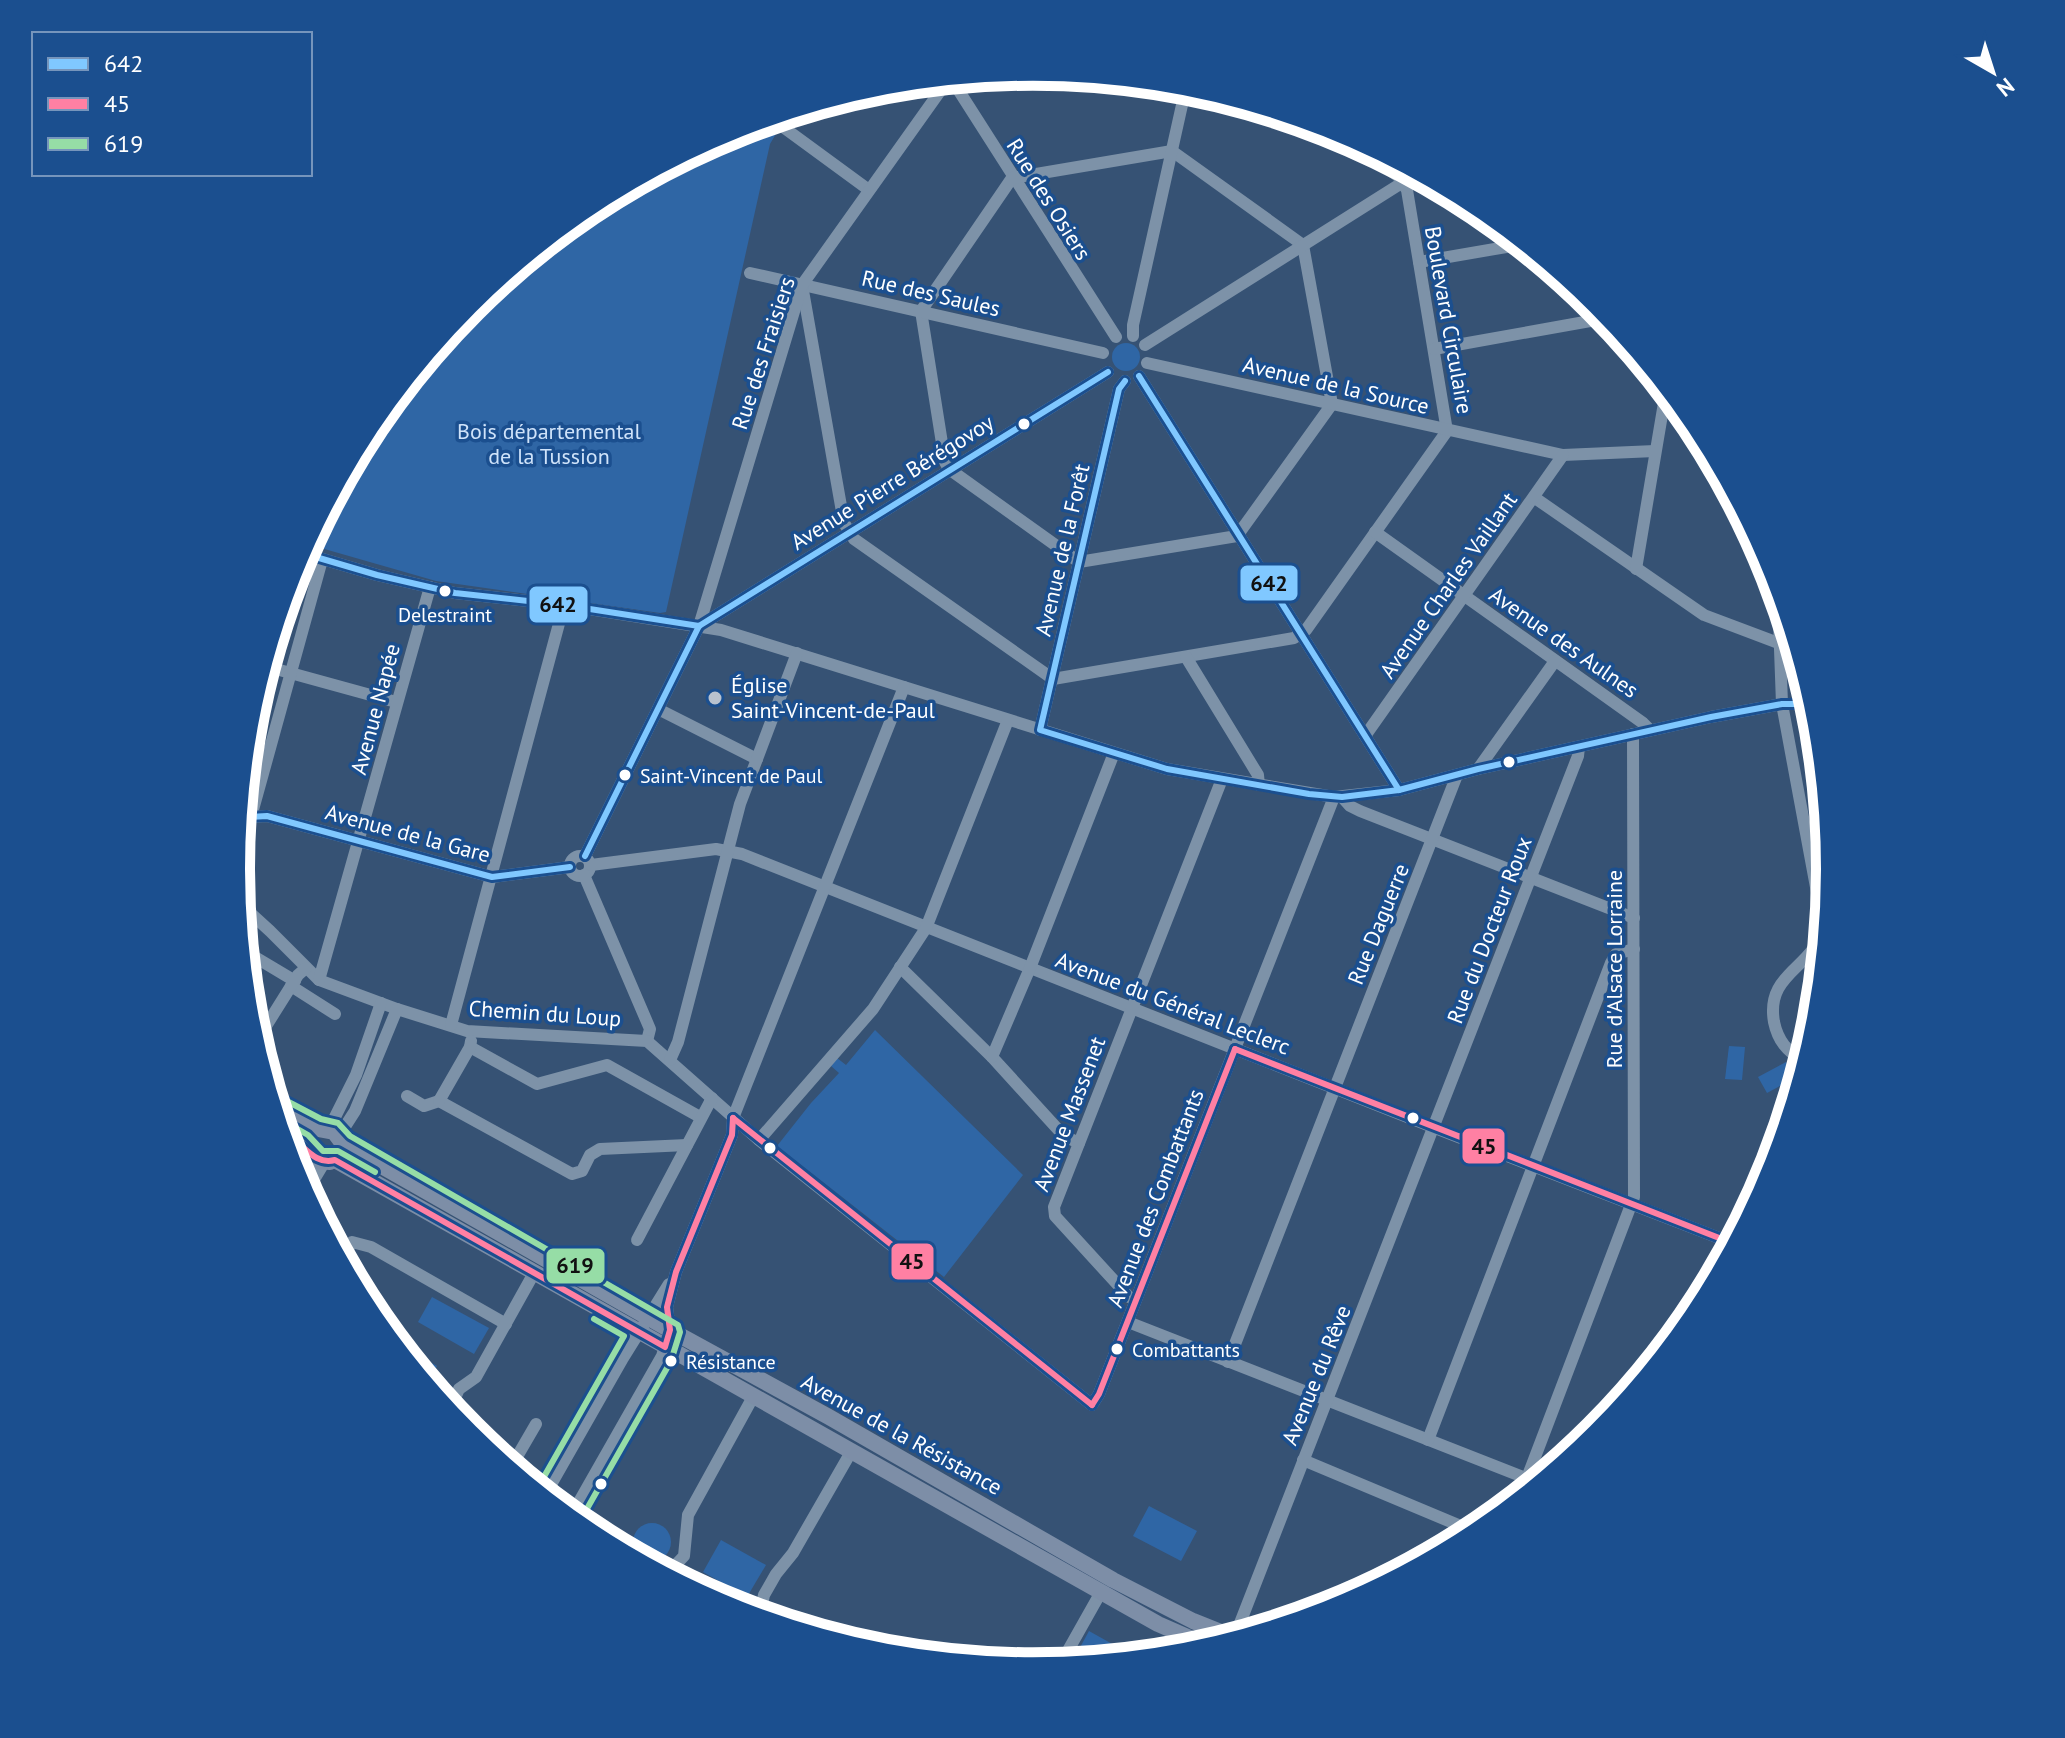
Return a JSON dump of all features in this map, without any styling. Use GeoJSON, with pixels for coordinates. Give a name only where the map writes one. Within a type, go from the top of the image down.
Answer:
{"type":"FeatureCollection","features":[{"type":"Feature","properties":{"kind":"main road","name":"Avenue de la Résistance"},"geometry":{"type":"LineString","coordinates":[[289,1113],[332,1135],[1113,1580],[1215,1630]]}},
{"type":"Feature","properties":{"kind":"main road"},"geometry":{"type":"LineString","coordinates":[[308,1149],[309,1137],[332,1135],[329,1161]]}},
{"type":"Feature","properties":{"kind":"main road","name":"Avenue de la Résistance"},"geometry":{"type":"LineString","coordinates":[[299,1143],[313,1157],[329,1161],[534,1273],[1158,1624],[1187,1637]]}},
{"type":"Feature","properties":{"kind":"street","name":"Rue des Osiers"},"geometry":{"type":"LineString","coordinates":[[957,90],[1116,337]]}},
{"type":"Feature","properties":{"kind":"street","name":"Rue des Fraisiers"},"geometry":{"type":"LineString","coordinates":[[587,865],[699,626],[802,285],[941,92]]}},
{"type":"Feature","properties":{"kind":"street"},"geometry":{"type":"LineString","coordinates":[[1133,336],[1183,101]]}},
{"type":"Feature","properties":{"kind":"street"},"geometry":{"type":"LineString","coordinates":[[783,127],[869,190]]}},
{"type":"Feature","properties":{"kind":"street"},"geometry":{"type":"LineString","coordinates":[[1172,151],[1303,245],[1332,404],[1237,536],[1079,562],[949,469],[945,462],[921,311],[1012,178],[1172,151]]}},
{"type":"Feature","properties":{"kind":"street"},"geometry":{"type":"LineString","coordinates":[[1145,345],[1403,182],[1393,174]]}},
{"type":"Feature","properties":{"kind":"street","name":"Boulevard Circulaire"},"geometry":{"type":"LineString","coordinates":[[1300,635],[1447,431],[1403,182]]}},
{"type":"Feature","properties":{"kind":"street"},"geometry":{"type":"LineString","coordinates":[[1419,262],[1507,247]]}},
{"type":"Feature","properties":{"kind":"street","name":"Rue des Saules"},"geometry":{"type":"LineString","coordinates":[[750,273],[1103,353]]}},
{"type":"Feature","properties":{"kind":"street"},"geometry":{"type":"LineString","coordinates":[[802,285],[844,523],[849,532],[854,539],[1053,679],[1300,635]]}},
{"type":"Feature","properties":{"kind":"street"},"geometry":{"type":"LineString","coordinates":[[1434,349],[1591,321]]}},
{"type":"Feature","properties":{"kind":"street"},"geometry":{"type":"LineString","coordinates":[[1133,336],[1145,345],[1147,363],[1139,376],[1125,381],[1108,372],[1103,353],[1105,346],[1116,337],[1133,336]]}},
{"type":"Feature","properties":{"kind":"street","name":"Avenue de la Source"},"geometry":{"type":"LineString","coordinates":[[1147,363],[1563,455],[1655,451]]}},
{"type":"Feature","properties":{"kind":"street","name":"Avenue Pierre Bérégovoy"},"geometry":{"type":"LineString","coordinates":[[699,626],[1108,372]]}},
{"type":"Feature","properties":{"kind":"street"},"geometry":{"type":"LineString","coordinates":[[1139,376],[1399,790]]}},
{"type":"Feature","properties":{"kind":"street","name":"Avenue de la Forêt"},"geometry":{"type":"LineString","coordinates":[[1040,730],[1119,389],[1125,381]]}},
{"type":"Feature","properties":{"kind":"street"},"geometry":{"type":"LineString","coordinates":[[1636,569],[1663,405]]}},
{"type":"Feature","properties":{"kind":"street","name":"Avenue Charles Vaillant"},"geometry":{"type":"LineString","coordinates":[[1365,736],[1563,455]]}},
{"type":"Feature","properties":{"kind":"street"},"geometry":{"type":"LineString","coordinates":[[1535,498],[1704,615],[1731,628],[1778,643]]}},
{"type":"Feature","properties":{"kind":"street","name":"Avenue des Aulnes"},"geometry":{"type":"LineString","coordinates":[[1375,532],[1650,730]]}},
{"type":"Feature","properties":{"kind":"street"},"geometry":{"type":"LineString","coordinates":[[314,557],[455,593],[564,605],[729,632],[1167,769],[1338,797],[1399,790],[1650,730],[1782,704],[1797,704]]}},
{"type":"Feature","properties":{"kind":"street"},"geometry":{"type":"LineString","coordinates":[[254,785],[322,560]]}},
{"type":"Feature","properties":{"kind":"street","name":"Avenue Napée"},"geometry":{"type":"LineString","coordinates":[[319,980],[430,587]]}},
{"type":"Feature","properties":{"kind":"street"},"geometry":{"type":"LineString","coordinates":[[451,1025],[564,605]]}},
{"type":"Feature","properties":{"kind":"street"},"geometry":{"type":"LineString","coordinates":[[729,632],[730,607]]}},
{"type":"Feature","properties":{"kind":"street"},"geometry":{"type":"LineString","coordinates":[[1778,630],[1782,704],[1816,881]]}},
{"type":"Feature","properties":{"kind":"street"},"geometry":{"type":"LineString","coordinates":[[670,1060],[678,1042],[740,804],[797,653]]}},
{"type":"Feature","properties":{"kind":"street"},"geometry":{"type":"LineString","coordinates":[[1186,657],[1258,775],[1259,785]]}},
{"type":"Feature","properties":{"kind":"street"},"geometry":{"type":"LineString","coordinates":[[1478,769],[1555,661]]}},
{"type":"Feature","properties":{"kind":"street"},"geometry":{"type":"LineString","coordinates":[[275,669],[396,702]]}},
{"type":"Feature","properties":{"kind":"street"},"geometry":{"type":"LineString","coordinates":[[550,1486],[676,1272],[732,1135],[733,1118],[904,687]]}},
{"type":"Feature","properties":{"kind":"street"},"geometry":{"type":"LineString","coordinates":[[658,709],[757,759]]}},
{"type":"Feature","properties":{"kind":"street"},"geometry":{"type":"LineString","coordinates":[[759,1140],[873,1009],[926,928],[1008,720]]}},
{"type":"Feature","properties":{"kind":"street","name":"Rue d'Alsace Lorraine"},"geometry":{"type":"LineString","coordinates":[[1633,734],[1633,1204]]}},
{"type":"Feature","properties":{"kind":"street","name":"Rue du Docteur Roux"},"geometry":{"type":"LineString","coordinates":[[1433,1128],[1579,747]]}},
{"type":"Feature","properties":{"kind":"street"},"geometry":{"type":"LineString","coordinates":[[992,1057],[1114,753]]}},
{"type":"Feature","properties":{"kind":"street","name":"Rue Daguerre"},"geometry":{"type":"LineString","coordinates":[[1228,1362],[1457,775]]}},
{"type":"Feature","properties":{"kind":"street","name":"Avenue Massenet"},"geometry":{"type":"LineString","coordinates":[[1135,1300],[1055,1216],[1054,1207],[1222,779]]}},
{"type":"Feature","properties":{"kind":"street"},"geometry":{"type":"LineString","coordinates":[[1338,797],[1360,811],[1634,918]]}},
{"type":"Feature","properties":{"kind":"street","name":"Avenue des Combattants"},"geometry":{"type":"LineString","coordinates":[[1092,1405],[1338,797]]}},
{"type":"Feature","properties":{"kind":"street","name":"Avenue de la Gare"},"geometry":{"type":"LineString","coordinates":[[251,817],[267,816],[492,877],[570,867],[574,857],[587,865]]}},
{"type":"Feature","properties":{"kind":"street","name":"Avenue du Général Leclerc"},"geometry":{"type":"LineString","coordinates":[[587,865],[716,849],[742,854],[1722,1239]]}},
{"type":"Feature","properties":{"kind":"street"},"geometry":{"type":"LineString","coordinates":[[587,865],[650,1029],[647,1041]]}},
{"type":"Feature","properties":{"kind":"street","name":"Chemin du Loup"},"geometry":{"type":"LineString","coordinates":[[251,914],[319,980],[397,1009],[472,1031],[647,1041],[759,1140],[1092,1405]]}},
{"type":"Feature","properties":{"kind":"street"},"geometry":{"type":"LineString","coordinates":[[1428,1440],[1611,963],[1616,954],[1634,949]]}},
{"type":"Feature","properties":{"kind":"street"},"geometry":{"type":"LineString","coordinates":[[1793,1053],[1780,1041],[1772,1010],[1774,995],[1781,981],[1811,955]]}},
{"type":"Feature","properties":{"kind":"street"},"geometry":{"type":"LineString","coordinates":[[255,958],[335,1014]]}},
{"type":"Feature","properties":{"kind":"street"},"geometry":{"type":"LineString","coordinates":[[900,967],[992,1057],[1064,1136],[1079,1143]]}},
{"type":"Feature","properties":{"kind":"street"},"geometry":{"type":"LineString","coordinates":[[266,1026],[306,968]]}},
{"type":"Feature","properties":{"kind":"street"},"geometry":{"type":"LineString","coordinates":[[332,1135],[381,1003]]}},
{"type":"Feature","properties":{"kind":"street"},"geometry":{"type":"LineString","coordinates":[[332,1135],[355,1111],[397,1009]]}},
{"type":"Feature","properties":{"kind":"street"},"geometry":{"type":"LineString","coordinates":[[407,1096],[424,1106],[439,1101],[470,1047],[472,1031]]}},
{"type":"Feature","properties":{"kind":"street"},"geometry":{"type":"LineString","coordinates":[[470,1047],[537,1084],[607,1065],[700,1117]]}},
{"type":"Feature","properties":{"kind":"street"},"geometry":{"type":"LineString","coordinates":[[637,1240],[712,1098]]}},
{"type":"Feature","properties":{"kind":"street"},"geometry":{"type":"LineString","coordinates":[[439,1101],[572,1174],[582,1171],[590,1155],[600,1149],[687,1145]]}},
{"type":"Feature","properties":{"kind":"street","name":"Avenue du Rêve"},"geometry":{"type":"LineString","coordinates":[[1239,1624],[1433,1128]]}},
{"type":"Feature","properties":{"kind":"street"},"geometry":{"type":"LineString","coordinates":[[315,1181],[329,1161]]}},
{"type":"Feature","properties":{"kind":"street"},"geometry":{"type":"LineString","coordinates":[[1536,1468],[1633,1204]]}},
{"type":"Feature","properties":{"kind":"street"},"geometry":{"type":"LineString","coordinates":[[348,1249],[352,1242],[371,1247],[506,1324]]}},
{"type":"Feature","properties":{"kind":"street"},"geometry":{"type":"LineString","coordinates":[[577,1505],[665,1347],[670,1330],[667,1315],[676,1272]]}},
{"type":"Feature","properties":{"kind":"street"},"geometry":{"type":"LineString","coordinates":[[455,1397],[459,1389],[476,1377],[534,1273]]}},
{"type":"Feature","properties":{"kind":"street"},"geometry":{"type":"LineString","coordinates":[[1128,1322],[1525,1477]]}},
{"type":"Feature","properties":{"kind":"street"},"geometry":{"type":"LineString","coordinates":[[675,1565],[684,1556],[688,1515],[753,1397]]}},
{"type":"Feature","properties":{"kind":"street"},"geometry":{"type":"LineString","coordinates":[[516,1458],[536,1424]]}},
{"type":"Feature","properties":{"kind":"street"},"geometry":{"type":"LineString","coordinates":[[762,1603],[776,1574],[793,1553],[851,1452]]}},
{"type":"Feature","properties":{"kind":"street"},"geometry":{"type":"LineString","coordinates":[[1303,1460],[1455,1528]]}},
{"type":"Feature","properties":{"kind":"street"},"geometry":{"type":"LineString","coordinates":[[1068,1651],[1101,1592]]}},
{"type":"Feature","properties":{"kind":"green space","name":"Bois départemental de la Tussion"},"geometry":{"type":"Polygon","coordinates":[[[779,129],[770,144],[666,612],[436,581],[319,547],[354,477],[411,392],[479,315],[516,280],[597,218],[686,167],[779,129]]]}},
{"type":"Feature","properties":{"kind":"green space"},"geometry":{"type":"Polygon","coordinates":[[[1126,343],[1136,347],[1140,357],[1136,367],[1126,371],[1116,367],[1112,357],[1116,347],[1126,343]]]}},
{"type":"Feature","properties":{"kind":"green space"},"geometry":{"type":"Polygon","coordinates":[[[875,1030],[1023,1175],[944,1277],[777,1146],[839,1073],[831,1066],[837,1058],[846,1065],[875,1030]]]}},
{"type":"Feature","properties":{"kind":"green space"},"geometry":{"type":"Polygon","coordinates":[[[1729,1046],[1745,1047],[1742,1080],[1725,1079],[1729,1046]]]}},
{"type":"Feature","properties":{"kind":"green space"},"geometry":{"type":"Polygon","coordinates":[[[1786,1062],[1790,1069],[1786,1083],[1767,1093],[1758,1077],[1786,1062]]]}},
{"type":"Feature","properties":{"kind":"green space"},"geometry":{"type":"Polygon","coordinates":[[[432,1297],[489,1328],[474,1354],[418,1322],[432,1297]]]}},
{"type":"Feature","properties":{"kind":"green space"},"geometry":{"type":"Polygon","coordinates":[[[419,1356],[437,1366],[433,1372],[419,1356]]]}},
{"type":"Feature","properties":{"kind":"green space"},"geometry":{"type":"Polygon","coordinates":[[[1149,1506],[1197,1531],[1181,1561],[1133,1536],[1149,1506]]]}},
{"type":"Feature","properties":{"kind":"green space"},"geometry":{"type":"Polygon","coordinates":[[[645,1524],[659,1524],[670,1535],[670,1549],[662,1558],[633,1542],[638,1528],[645,1524]]]}},
{"type":"Feature","properties":{"kind":"green space"},"geometry":{"type":"Polygon","coordinates":[[[721,1540],[766,1565],[747,1597],[703,1572],[721,1540]]]}},
{"type":"Feature","properties":{"kind":"green space"},"geometry":{"type":"Polygon","coordinates":[[[1089,1631],[1117,1647],[1084,1650],[1078,1650],[1089,1631]]]}},
{"type":"Feature","properties":{"kind":"transit line","name":"642"},"geometry":{"type":"LineString","coordinates":[[699,626],[1108,372]]}},
{"type":"Feature","properties":{"kind":"transit line","name":"642"},"geometry":{"type":"LineString","coordinates":[[1139,376],[1399,790]]}},
{"type":"Feature","properties":{"kind":"transit line","name":"642"},"geometry":{"type":"LineString","coordinates":[[1125,381],[1119,389],[1040,730],[1167,769],[1342,797],[1399,790],[1478,769],[1711,717],[1797,704]]}},
{"type":"Feature","properties":{"kind":"transit line","name":"642"},"geometry":{"type":"LineString","coordinates":[[315,557],[455,593],[564,605],[699,626]]}},
{"type":"Feature","properties":{"kind":"transit line","name":"642"},"geometry":{"type":"LineString","coordinates":[[585,856],[699,626]]}},
{"type":"Feature","properties":{"kind":"transit line","name":"642"},"geometry":{"type":"LineString","coordinates":[[251,817],[267,816],[492,877],[570,867]]}},
{"type":"Feature","properties":{"kind":"transit line","name":"45"},"geometry":{"type":"LineString","coordinates":[[1235,1049],[1722,1239]]}},
{"type":"Feature","properties":{"kind":"transit line","name":"45"},"geometry":{"type":"LineString","coordinates":[[1092,1405],[1235,1049]]}},
{"type":"Feature","properties":{"kind":"transit line","name":"619"},"geometry":{"type":"LineString","coordinates":[[285,1100],[321,1119],[338,1123],[350,1136],[678,1325],[680,1332],[671,1361],[585,1512]]}},
{"type":"Feature","properties":{"kind":"transit line","name":"45"},"geometry":{"type":"LineString","coordinates":[[733,1118],[1092,1405]]}},
{"type":"Feature","properties":{"kind":"transit line","name":"45"},"geometry":{"type":"LineString","coordinates":[[300,1144],[320,1160],[335,1160],[665,1347],[670,1330],[667,1307],[676,1272],[732,1135],[733,1118]]}},
{"type":"Feature","properties":{"kind":"transit line","name":"619"},"geometry":{"type":"LineString","coordinates":[[293,1126],[308,1135],[323,1151],[338,1151],[375,1172]]}},
{"type":"Feature","properties":{"kind":"transit line","name":"619"},"geometry":{"type":"LineString","coordinates":[[543,1479],[624,1336],[594,1319]]}},
{"type":"Feature","properties":{"kind":"place","name":"Delestraint"},"geometry":{"type":"Point","coordinates":[445,591]}},
{"type":"Feature","properties":{"kind":"place","name":"Église Saint-Vincent-de-Paul"},"geometry":{"type":"Point","coordinates":[715,698]}},
{"type":"Feature","properties":{"kind":"place","name":"Saint-Vincent de Paul"},"geometry":{"type":"Point","coordinates":[625,775]}},
{"type":"Feature","properties":{"kind":"place","name":"Combattants"},"geometry":{"type":"Point","coordinates":[1117,1349]}},
{"type":"Feature","properties":{"kind":"place","name":"Résistance"},"geometry":{"type":"Point","coordinates":[671,1361]}}]}
